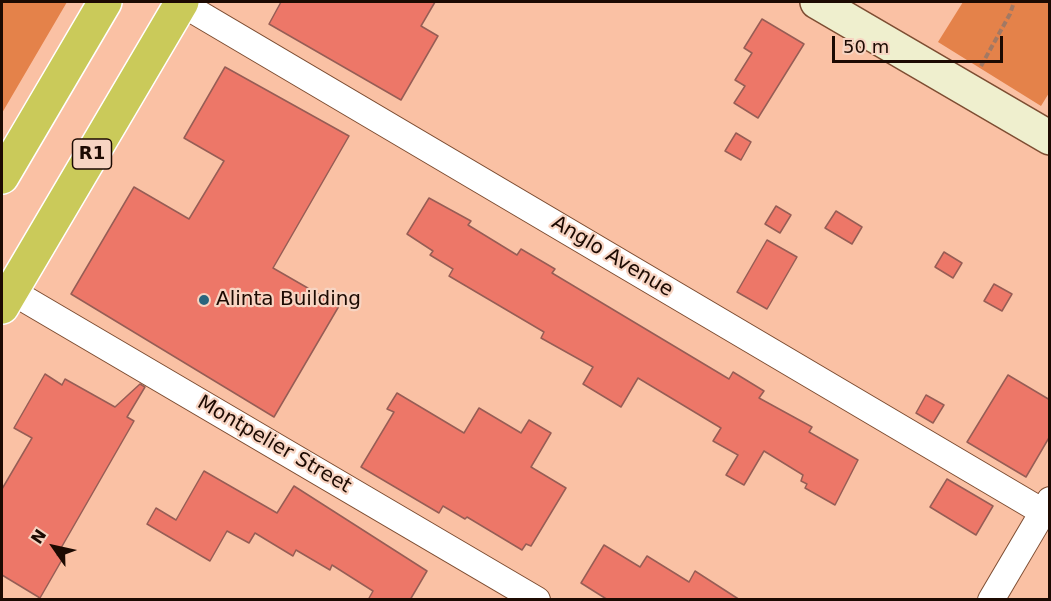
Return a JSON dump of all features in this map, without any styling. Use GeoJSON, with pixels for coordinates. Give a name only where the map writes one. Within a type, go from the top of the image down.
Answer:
{"type":"FeatureCollection","features":[{"type":"Feature","properties":{"kind":"highway"},"geometry":{"type":"LineString","coordinates":[[2,177],[105,2]]}},
{"type":"Feature","properties":{"kind":"highway","name":"R1"},"geometry":{"type":"LineString","coordinates":[[6,299],[182,2]]}},
{"type":"Feature","properties":{"kind":"street","name":"Anglo Avenue"},"geometry":{"type":"LineString","coordinates":[[182,2],[1046,506]]}},
{"type":"Feature","properties":{"kind":"street"},"geometry":{"type":"LineString","coordinates":[[817,2],[1050,138]]}},
{"type":"Feature","properties":{"kind":"street","name":"Montpelier Street"},"geometry":{"type":"LineString","coordinates":[[6,299],[537,600]]}},
{"type":"Feature","properties":{"kind":"street"},"geometry":{"type":"LineString","coordinates":[[991,600],[1046,506]]}},
{"type":"Feature","properties":{"kind":"path"},"geometry":{"type":"LineString","coordinates":[[968,90],[1010,14],[1014,2]]}},
{"type":"Feature","properties":{"kind":"shaded area"},"geometry":{"type":"Polygon","coordinates":[[[2,2],[67,2],[2,113],[2,2]]]}},
{"type":"Feature","properties":{"kind":"shaded area"},"geometry":{"type":"Polygon","coordinates":[[[963,2],[1049,2],[1049,93],[1041,106],[938,42],[963,2]]]}},
{"type":"Feature","properties":{"kind":"building"},"geometry":{"type":"Polygon","coordinates":[[[281,2],[435,2],[421,26],[438,36],[401,100],[269,24],[281,2]]]}},
{"type":"Feature","properties":{"kind":"building"},"geometry":{"type":"Polygon","coordinates":[[[762,19],[804,44],[758,118],[734,103],[745,86],[735,80],[752,53],[744,48],[762,19]]]}},
{"type":"Feature","properties":{"kind":"building","name":"Alinta Building"},"geometry":{"type":"Polygon","coordinates":[[[225,67],[349,136],[273,268],[339,306],[274,417],[71,294],[134,187],[189,219],[224,161],[184,138],[225,67]]]}},
{"type":"Feature","properties":{"kind":"building"},"geometry":{"type":"Polygon","coordinates":[[[736,133],[751,142],[741,160],[725,151],[736,133]]]}},
{"type":"Feature","properties":{"kind":"building"},"geometry":{"type":"Polygon","coordinates":[[[429,198],[471,221],[468,225],[517,255],[521,249],[555,269],[552,273],[729,379],[733,372],[764,391],[759,398],[812,427],[809,432],[858,460],[835,505],[805,488],[807,484],[801,481],[803,475],[764,451],[744,485],[726,475],[738,455],[713,441],[721,428],[638,378],[621,407],[583,384],[593,367],[541,338],[544,332],[449,276],[453,269],[430,255],[433,251],[407,234],[429,198]]]}},
{"type":"Feature","properties":{"kind":"building"},"geometry":{"type":"Polygon","coordinates":[[[776,206],[791,215],[780,233],[765,224],[776,206]]]}},
{"type":"Feature","properties":{"kind":"building"},"geometry":{"type":"Polygon","coordinates":[[[836,211],[862,227],[852,244],[825,228],[836,211]]]}},
{"type":"Feature","properties":{"kind":"building"},"geometry":{"type":"Polygon","coordinates":[[[767,240],[797,257],[767,309],[737,292],[767,240]]]}},
{"type":"Feature","properties":{"kind":"building"},"geometry":{"type":"Polygon","coordinates":[[[944,252],[962,263],[953,278],[935,267],[944,252]]]}},
{"type":"Feature","properties":{"kind":"building"},"geometry":{"type":"Polygon","coordinates":[[[994,284],[1012,294],[1002,311],[984,301],[994,284]]]}},
{"type":"Feature","properties":{"kind":"building"},"geometry":{"type":"Polygon","coordinates":[[[45,374],[62,385],[65,379],[115,407],[140,384],[145,387],[127,417],[134,421],[57,555],[63,558],[40,598],[2,575],[2,489],[32,438],[14,428],[45,374]]]}},
{"type":"Feature","properties":{"kind":"building"},"geometry":{"type":"Polygon","coordinates":[[[1008,375],[1050,400],[1050,436],[1026,477],[967,442],[1008,375]]]}},
{"type":"Feature","properties":{"kind":"building"},"geometry":{"type":"Polygon","coordinates":[[[397,393],[464,433],[479,408],[521,433],[529,420],[551,433],[531,467],[566,488],[531,546],[526,544],[522,550],[467,517],[465,519],[443,506],[439,513],[361,467],[394,412],[387,409],[397,393]]]}},
{"type":"Feature","properties":{"kind":"building"},"geometry":{"type":"Polygon","coordinates":[[[926,395],[944,405],[933,423],[916,413],[926,395]]]}},
{"type":"Feature","properties":{"kind":"building"},"geometry":{"type":"Polygon","coordinates":[[[204,471],[277,513],[294,486],[427,571],[410,600],[368,600],[373,591],[332,565],[330,570],[296,550],[293,556],[255,533],[249,543],[227,531],[210,561],[147,524],[156,508],[176,520],[204,471]]]}},
{"type":"Feature","properties":{"kind":"building"},"geometry":{"type":"Polygon","coordinates":[[[947,479],[993,506],[976,535],[930,507],[947,479]]]}},
{"type":"Feature","properties":{"kind":"building"},"geometry":{"type":"Polygon","coordinates":[[[604,545],[640,567],[647,556],[689,582],[695,571],[740,600],[608,600],[581,583],[604,545]]]}},
{"type":"Feature","properties":{"kind":"place","name":"Alinta Building"},"geometry":{"type":"Point","coordinates":[204,300]}}]}
